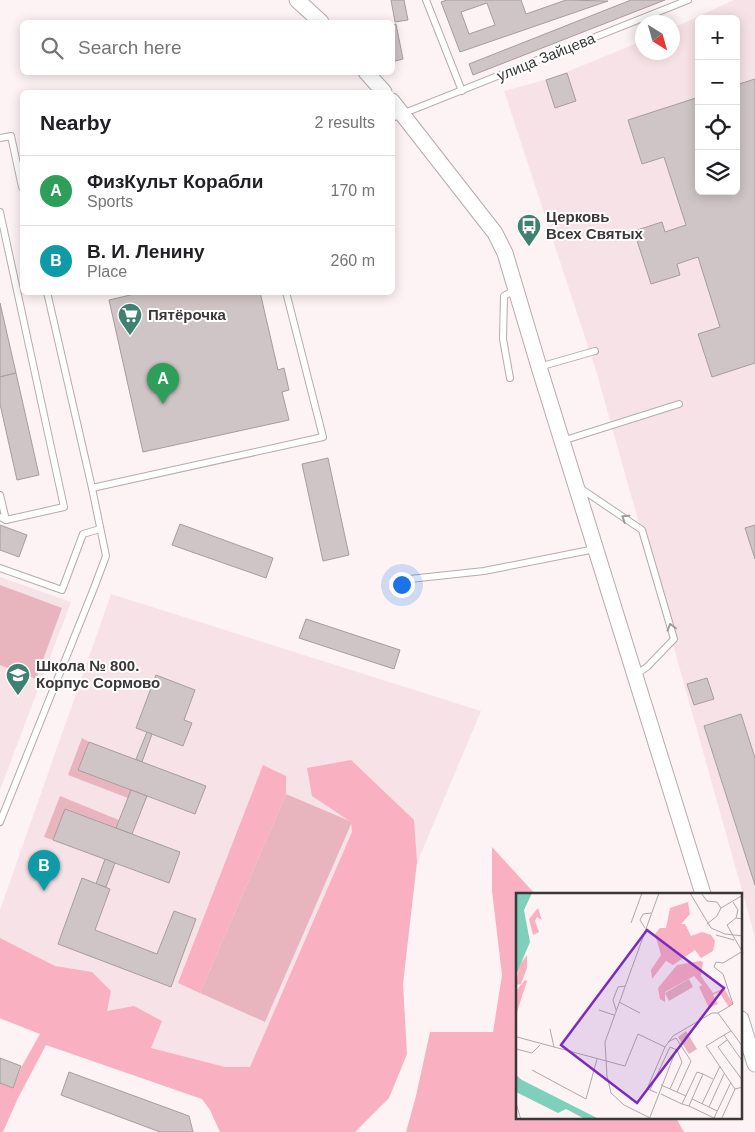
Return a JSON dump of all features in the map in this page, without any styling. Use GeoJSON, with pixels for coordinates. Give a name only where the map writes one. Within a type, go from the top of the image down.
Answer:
{"type":"FeatureCollection","features":[{"type":"Feature","properties":{"kind":"street"},"geometry":{"type":"LineString","coordinates":[[298,0],[319,20]]}},
{"type":"Feature","properties":{"kind":"street"},"geometry":{"type":"LineString","coordinates":[[369,75],[382,90]]}},
{"type":"Feature","properties":{"kind":"street"},"geometry":{"type":"LineString","coordinates":[[398,116],[495,233],[505,253],[575,485],[703,893]]}},
{"type":"Feature","properties":{"kind":"street"},"geometry":{"type":"LineString","coordinates":[[742,1022],[755,1064]]}},
{"type":"Feature","properties":{"kind":"lane"},"geometry":{"type":"LineString","coordinates":[[426,0],[462,91]]}},
{"type":"Feature","properties":{"kind":"lane","name":"улица Зайцева"},"geometry":{"type":"LineString","coordinates":[[398,116],[688,0]]}},
{"type":"Feature","properties":{"kind":"lane"},"geometry":{"type":"LineString","coordinates":[[0,138],[11,136],[20,178]]}},
{"type":"Feature","properties":{"kind":"lane"},"geometry":{"type":"LineString","coordinates":[[0,212],[64,507],[3,518],[0,495]]}},
{"type":"Feature","properties":{"kind":"lane"},"geometry":{"type":"LineString","coordinates":[[510,378],[503,339],[504,296],[516,289]]}},
{"type":"Feature","properties":{"kind":"lane"},"geometry":{"type":"LineString","coordinates":[[0,822],[106,556],[48,295]]}},
{"type":"Feature","properties":{"kind":"lane"},"geometry":{"type":"LineString","coordinates":[[92,488],[323,437],[287,295]]}},
{"type":"Feature","properties":{"kind":"lane"},"geometry":{"type":"LineString","coordinates":[[539,367],[595,351]]}},
{"type":"Feature","properties":{"kind":"lane"},"geometry":{"type":"LineString","coordinates":[[562,441],[679,404]]}},
{"type":"Feature","properties":{"kind":"lane"},"geometry":{"type":"LineString","coordinates":[[575,485],[642,530],[674,638],[647,667],[635,675]]}},
{"type":"Feature","properties":{"kind":"lane"},"geometry":{"type":"LineString","coordinates":[[0,568],[62,590],[84,534],[100,529]]}},
{"type":"Feature","properties":{"kind":"lane"},"geometry":{"type":"LineString","coordinates":[[410,579],[484,571],[595,549]]}},
{"type":"Feature","properties":{"kind":"shaded area"},"geometry":{"type":"Polygon","coordinates":[[[734,0],[755,0],[755,937],[597,374],[504,91],[552,78],[635,44],[635,60],[680,60],[680,25],[695,18],[695,195],[740,195],[740,15],[701,15],[734,0]]]}},
{"type":"Feature","properties":{"kind":"shaded area","name":"Школа № 800. Корпус Сормово"},"geometry":{"type":"Polygon","coordinates":[[[0,577],[71,602],[0,790],[0,577]]]}},
{"type":"Feature","properties":{"kind":"shaded area"},"geometry":{"type":"Polygon","coordinates":[[[0,585],[62,608],[36,679],[0,665],[0,585]]]}},
{"type":"Feature","properties":{"kind":"shaded area"},"geometry":{"type":"Polygon","coordinates":[[[111,594],[481,711],[304,1132],[0,1019],[0,910],[111,594]]]}},
{"type":"Feature","properties":{"kind":"shaded area"},"geometry":{"type":"Polygon","coordinates":[[[82,738],[89,742],[78,770],[131,790],[128,798],[68,775],[82,738]]]}},
{"type":"Feature","properties":{"kind":"shaded area"},"geometry":{"type":"Polygon","coordinates":[[[351,760],[414,820],[417,862],[403,984],[407,1054],[389,1098],[355,1132],[220,1132],[210,1110],[202,1099],[46,1045],[18,1098],[3,1132],[0,1132],[0,1083],[13,1088],[22,1066],[40,1034],[0,1018],[0,938],[55,966],[92,972],[111,991],[107,1011],[134,1006],[162,1021],[151,1048],[225,1067],[250,1067],[352,832],[351,822],[312,796],[307,768],[351,760]]]}},
{"type":"Feature","properties":{"kind":"shaded area"},"geometry":{"type":"Polygon","coordinates":[[[263,765],[286,776],[286,794],[200,993],[178,983],[263,765]]]}},
{"type":"Feature","properties":{"kind":"shaded area"},"geometry":{"type":"Polygon","coordinates":[[[286,794],[352,822],[265,1022],[200,993],[286,794]]]}},
{"type":"Feature","properties":{"kind":"shaded area"},"geometry":{"type":"Polygon","coordinates":[[[60,796],[119,820],[116,828],[65,809],[53,840],[44,837],[60,796]]]}},
{"type":"Feature","properties":{"kind":"shaded area"},"geometry":{"type":"Polygon","coordinates":[[[492,847],[534,893],[516,893],[516,1120],[677,1120],[684,1132],[406,1132],[430,1032],[493,1032],[502,975],[492,891],[492,847]]]}},
{"type":"Feature","properties":{"kind":"building"},"geometry":{"type":"Polygon","coordinates":[[[391,0],[404,0],[408,20],[395,22],[391,0]]]}},
{"type":"Feature","properties":{"kind":"building"},"geometry":{"type":"Polygon","coordinates":[[[447,0],[521,0],[526,14],[566,0],[608,1],[460,52],[441,2],[447,0]],[[487,3],[461,12],[469,34],[495,25],[487,3]]]}},
{"type":"Feature","properties":{"kind":"building"},"geometry":{"type":"Polygon","coordinates":[[[631,0],[665,0],[473,75],[469,64],[631,0]]]}},
{"type":"Feature","properties":{"kind":"building"},"geometry":{"type":"Polygon","coordinates":[[[395,24],[403,59],[395,61],[395,24]]]}},
{"type":"Feature","properties":{"kind":"building"},"geometry":{"type":"Polygon","coordinates":[[[567,73],[576,101],[555,108],[546,80],[567,73]]]}},
{"type":"Feature","properties":{"kind":"building"},"geometry":{"type":"Polygon","coordinates":[[[755,79],[755,363],[712,377],[698,334],[720,327],[698,257],[677,264],[680,275],[651,284],[634,231],[662,222],[665,232],[686,225],[664,157],[642,164],[628,120],[695,98],[695,195],[740,195],[740,84],[755,79]]]}},
{"type":"Feature","properties":{"kind":"building"},"geometry":{"type":"Polygon","coordinates":[[[130,295],[261,295],[278,370],[284,368],[289,390],[282,392],[289,420],[143,452],[109,300],[130,295]]]}},
{"type":"Feature","properties":{"kind":"building"},"geometry":{"type":"Polygon","coordinates":[[[0,303],[16,373],[0,377],[0,303]]]}},
{"type":"Feature","properties":{"kind":"building"},"geometry":{"type":"Polygon","coordinates":[[[16,373],[39,475],[17,480],[0,404],[0,377],[16,373]]]}},
{"type":"Feature","properties":{"kind":"building"},"geometry":{"type":"Polygon","coordinates":[[[328,458],[349,555],[323,561],[302,464],[328,458]]]}},
{"type":"Feature","properties":{"kind":"building"},"geometry":{"type":"Polygon","coordinates":[[[180,524],[273,558],[266,578],[172,545],[180,524]]]}},
{"type":"Feature","properties":{"kind":"building"},"geometry":{"type":"Polygon","coordinates":[[[0,525],[27,535],[19,557],[0,550],[0,525]]]}},
{"type":"Feature","properties":{"kind":"building"},"geometry":{"type":"Polygon","coordinates":[[[755,525],[755,559],[745,528],[755,525]]]}},
{"type":"Feature","properties":{"kind":"building"},"geometry":{"type":"Polygon","coordinates":[[[306,619],[400,650],[394,669],[299,638],[306,619]]]}},
{"type":"Feature","properties":{"kind":"building"},"geometry":{"type":"Polygon","coordinates":[[[156,675],[195,690],[184,720],[192,723],[183,746],[136,728],[156,675]]]}},
{"type":"Feature","properties":{"kind":"building"},"geometry":{"type":"Polygon","coordinates":[[[707,678],[714,699],[694,705],[687,684],[707,678]]]}},
{"type":"Feature","properties":{"kind":"building"},"geometry":{"type":"Polygon","coordinates":[[[741,714],[755,758],[755,885],[704,726],[741,714]]]}},
{"type":"Feature","properties":{"kind":"building"},"geometry":{"type":"Polygon","coordinates":[[[147,732],[152,734],[142,762],[136,759],[147,732]]]}},
{"type":"Feature","properties":{"kind":"building"},"geometry":{"type":"Polygon","coordinates":[[[89,742],[206,786],[195,814],[78,770],[89,742]]]}},
{"type":"Feature","properties":{"kind":"building"},"geometry":{"type":"Polygon","coordinates":[[[131,790],[147,796],[132,834],[116,828],[131,790]]]}},
{"type":"Feature","properties":{"kind":"building"},"geometry":{"type":"Polygon","coordinates":[[[65,809],[180,852],[169,883],[53,840],[65,809]]]}},
{"type":"Feature","properties":{"kind":"building"},"geometry":{"type":"Polygon","coordinates":[[[105,859],[115,863],[106,887],[96,884],[105,859]]]}},
{"type":"Feature","properties":{"kind":"building"},"geometry":{"type":"Polygon","coordinates":[[[82,878],[110,889],[95,930],[157,954],[174,911],[196,919],[171,987],[58,944],[82,878]]]}},
{"type":"Feature","properties":{"kind":"building"},"geometry":{"type":"Polygon","coordinates":[[[0,1058],[21,1066],[13,1088],[0,1083],[0,1058]]]}},
{"type":"Feature","properties":{"kind":"building"},"geometry":{"type":"Polygon","coordinates":[[[69,1072],[189,1116],[193,1132],[160,1132],[61,1095],[69,1072]]]}},
{"type":"Feature","properties":{"kind":"place","name":"Церковь Всех Святых"},"geometry":{"type":"Point","coordinates":[529,247]}},
{"type":"Feature","properties":{"kind":"place","name":"Пятёрочка"},"geometry":{"type":"Point","coordinates":[130,336]}},
{"type":"Feature","properties":{"kind":"place","name":"ФизКульт Корабли"},"geometry":{"type":"Point","coordinates":[163,404]}},
{"type":"Feature","properties":{"kind":"place","name":"Школа № 800. Корпус Сормово"},"geometry":{"type":"Point","coordinates":[18,696]}},
{"type":"Feature","properties":{"kind":"place","name":"В. И. Ленину"},"geometry":{"type":"Point","coordinates":[44,891]}}]}
